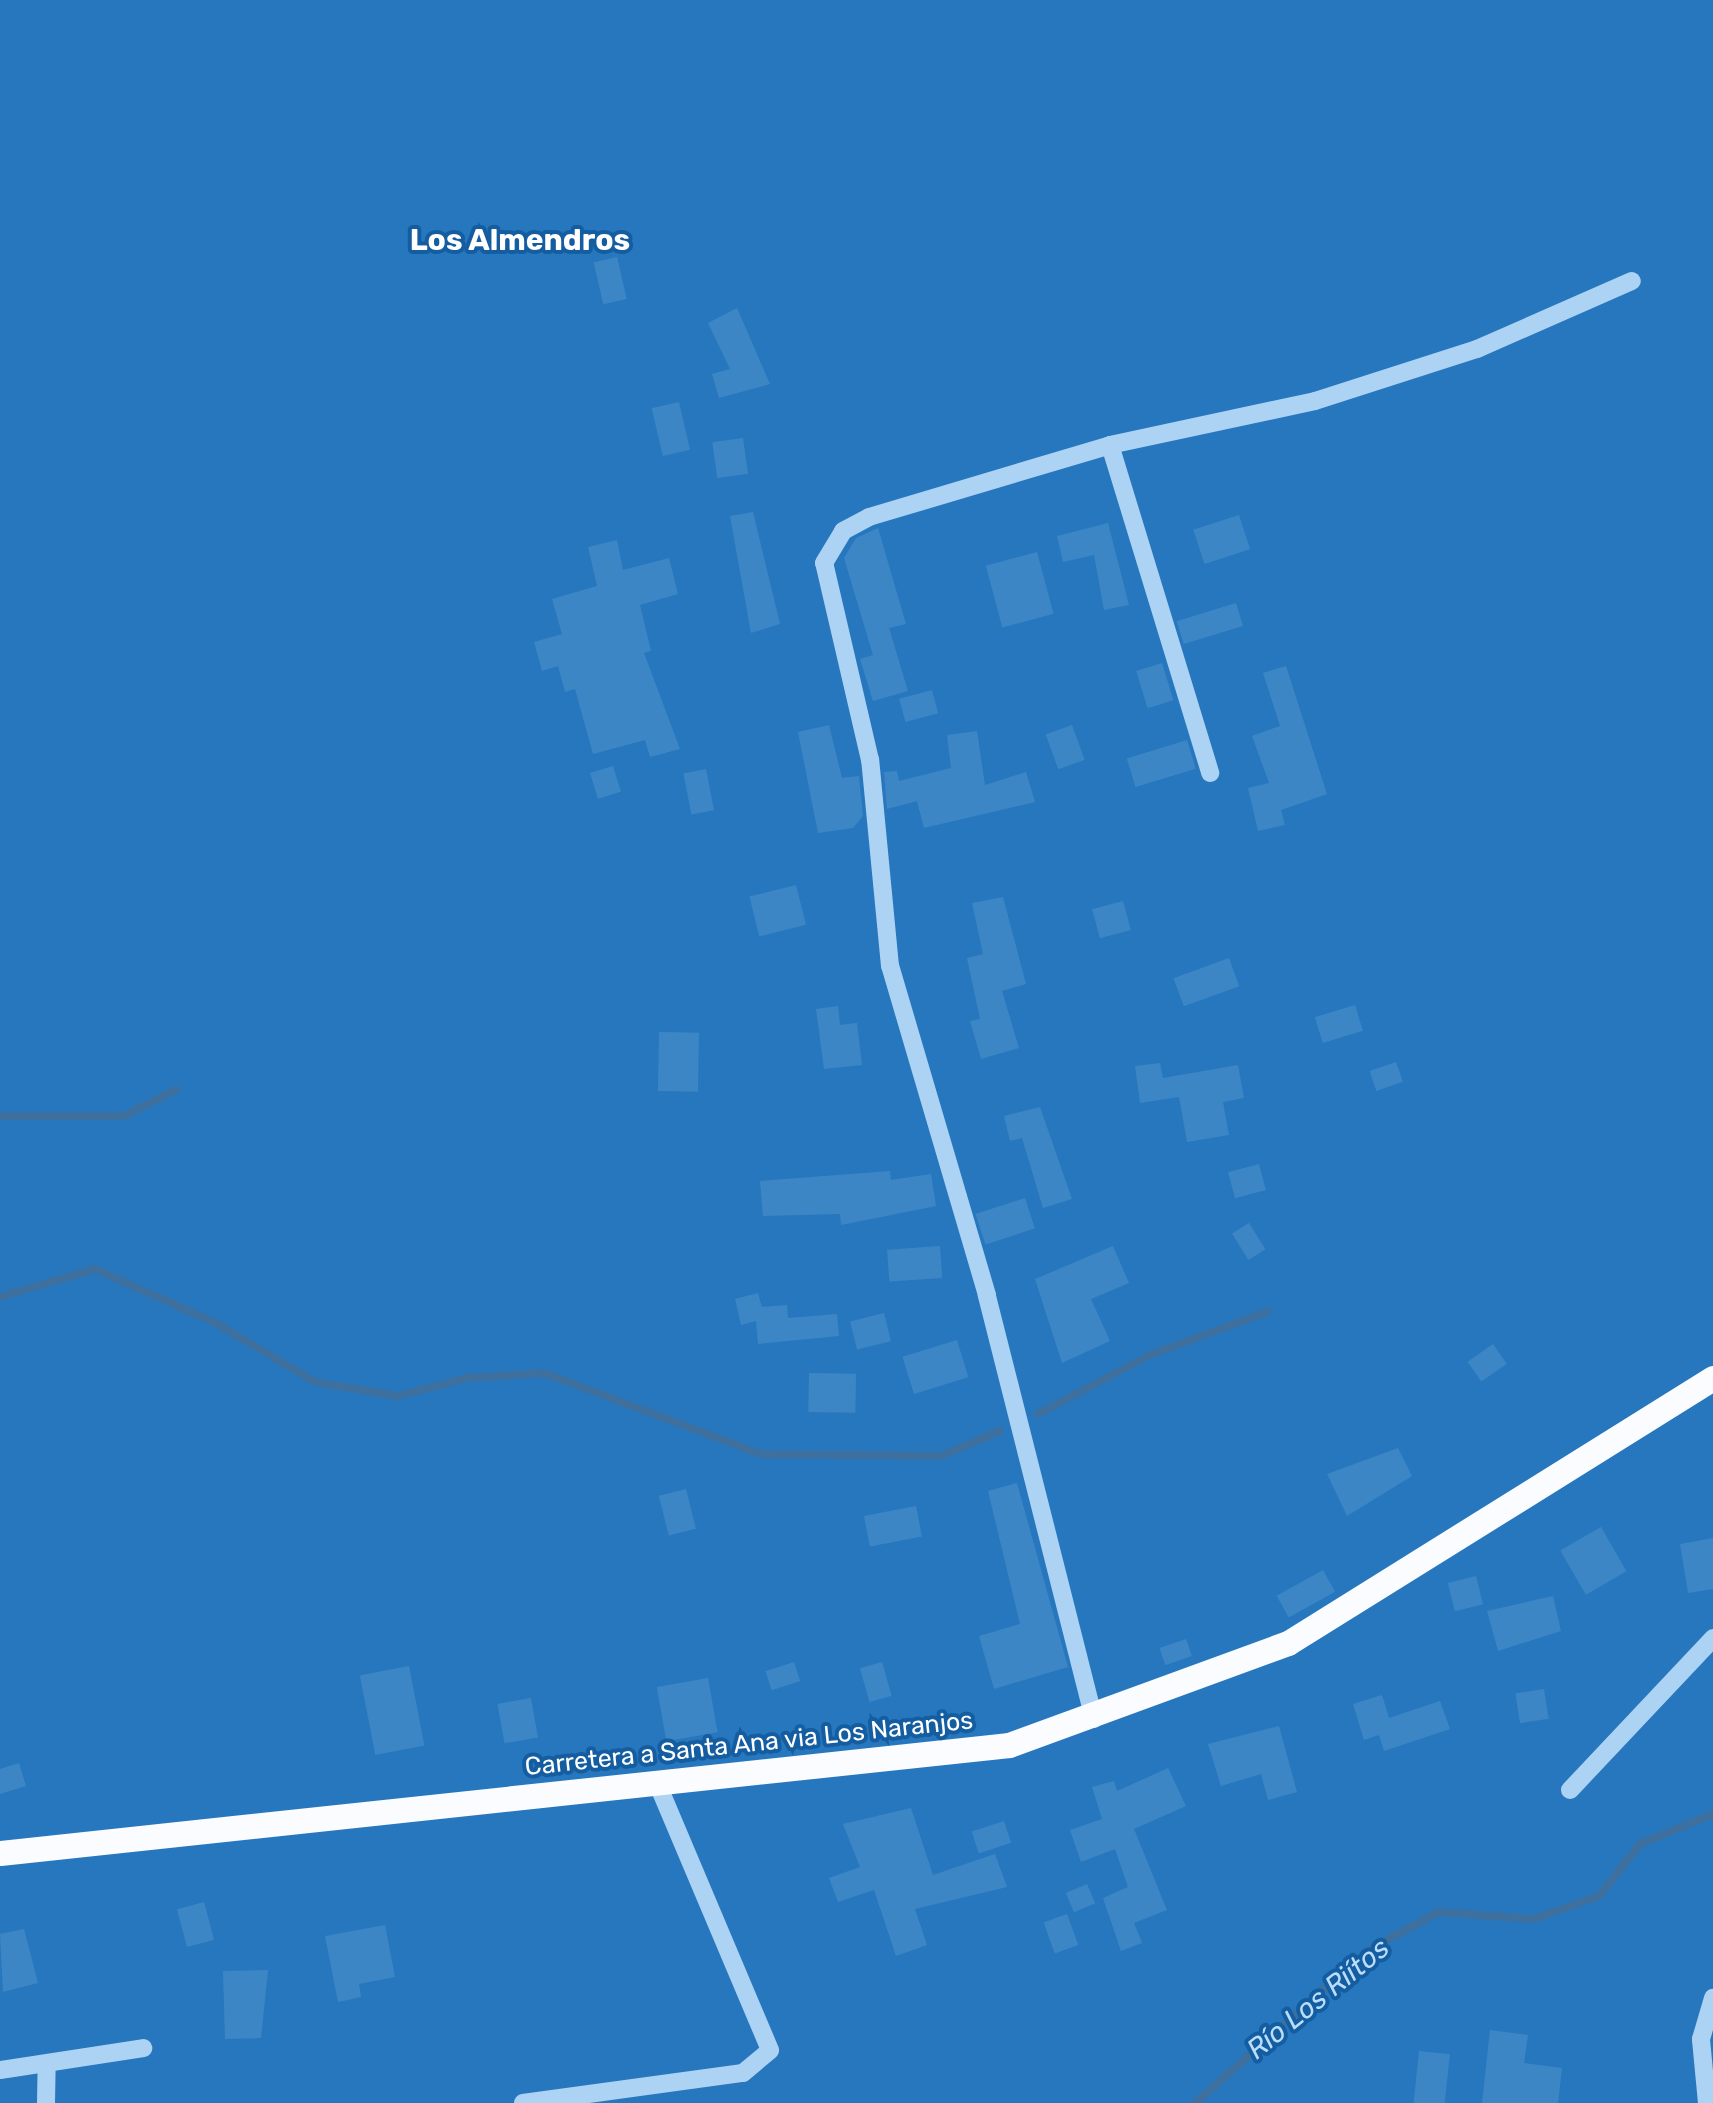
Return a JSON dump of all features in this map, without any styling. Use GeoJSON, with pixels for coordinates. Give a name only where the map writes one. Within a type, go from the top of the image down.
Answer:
{"type":"FeatureCollection","features":[{"type":"Feature","properties":{"kind":"main road","name":"Carretera a Santa Ana via Los Naranjos"},"geometry":{"type":"LineString","coordinates":[[0,1854],[934,1756],[1094,1720],[1216,1676],[1375,1596],[1713,1378]]}},
{"type":"Feature","properties":{"kind":"street"},"geometry":{"type":"LineString","coordinates":[[1094,1720],[987,1295],[890,966],[870,760],[824,563],[856,522],[1110,445],[1315,401],[1477,349],[1632,281]]}},
{"type":"Feature","properties":{"kind":"street"},"geometry":{"type":"LineString","coordinates":[[1110,445],[1210,772]]}},
{"type":"Feature","properties":{"kind":"street"},"geometry":{"type":"LineString","coordinates":[[1570,1790],[1713,1638]]}},
{"type":"Feature","properties":{"kind":"street"},"geometry":{"type":"LineString","coordinates":[[523,2103],[743,2073],[770,2050],[659,1787]]}},
{"type":"Feature","properties":{"kind":"street"},"geometry":{"type":"LineString","coordinates":[[1707,2103],[1701,2039],[1713,1998]]}},
{"type":"Feature","properties":{"kind":"street"},"geometry":{"type":"LineString","coordinates":[[0,2070],[144,2048]]}},
{"type":"Feature","properties":{"kind":"street"},"geometry":{"type":"LineString","coordinates":[[46,2064],[46,2103]]}},
{"type":"Feature","properties":{"kind":"shaded area"},"geometry":{"type":"Polygon","coordinates":[[[0,0],[1713,0],[1713,2103],[0,2103],[0,0]]]}},
{"type":"Feature","properties":{"kind":"building"},"geometry":{"type":"Polygon","coordinates":[[[617,257],[627,299],[603,304],[594,262],[617,257]]]}},
{"type":"Feature","properties":{"kind":"building"},"geometry":{"type":"Polygon","coordinates":[[[737,308],[770,384],[719,398],[712,374],[730,369],[708,323],[737,308]]]}},
{"type":"Feature","properties":{"kind":"building"},"geometry":{"type":"Polygon","coordinates":[[[679,402],[690,450],[663,456],[652,408],[679,402]]]}},
{"type":"Feature","properties":{"kind":"building"},"geometry":{"type":"Polygon","coordinates":[[[743,438],[748,474],[717,478],[712,442],[743,438]]]}},
{"type":"Feature","properties":{"kind":"building"},"geometry":{"type":"Polygon","coordinates":[[[753,512],[780,624],[751,633],[730,516],[753,512]]]}},
{"type":"Feature","properties":{"kind":"building"},"geometry":{"type":"Polygon","coordinates":[[[1239,515],[1250,549],[1204,564],[1193,530],[1239,515]]]}},
{"type":"Feature","properties":{"kind":"building"},"geometry":{"type":"Polygon","coordinates":[[[1108,523],[1129,605],[1104,610],[1094,555],[1063,562],[1057,536],[1108,523]]]}},
{"type":"Feature","properties":{"kind":"building"},"geometry":{"type":"Polygon","coordinates":[[[878,528],[906,624],[889,628],[908,691],[873,701],[860,659],[873,655],[844,558],[856,538],[878,528]]]}},
{"type":"Feature","properties":{"kind":"building"},"geometry":{"type":"Polygon","coordinates":[[[617,540],[623,570],[669,558],[678,594],[640,605],[651,651],[644,653],[680,749],[650,757],[645,740],[593,754],[575,689],[565,692],[558,666],[542,671],[534,642],[562,634],[552,599],[597,586],[588,547],[617,540]]]}},
{"type":"Feature","properties":{"kind":"building"},"geometry":{"type":"Polygon","coordinates":[[[1037,552],[1054,614],[1002,628],[986,566],[1037,552]]]}},
{"type":"Feature","properties":{"kind":"building"},"geometry":{"type":"Polygon","coordinates":[[[1236,603],[1243,626],[1184,644],[1177,621],[1236,603]]]}},
{"type":"Feature","properties":{"kind":"building"},"geometry":{"type":"Polygon","coordinates":[[[1162,663],[1173,700],[1148,708],[1136,671],[1162,663]]]}},
{"type":"Feature","properties":{"kind":"building"},"geometry":{"type":"Polygon","coordinates":[[[1286,666],[1327,794],[1281,810],[1285,825],[1258,831],[1248,788],[1269,783],[1252,736],[1280,726],[1263,673],[1286,666]]]}},
{"type":"Feature","properties":{"kind":"building"},"geometry":{"type":"Polygon","coordinates":[[[932,690],[938,713],[905,722],[899,699],[932,690]]]}},
{"type":"Feature","properties":{"kind":"building"},"geometry":{"type":"Polygon","coordinates":[[[829,725],[842,778],[859,776],[863,816],[853,828],[818,833],[798,732],[829,725]]]}},
{"type":"Feature","properties":{"kind":"building"},"geometry":{"type":"Polygon","coordinates":[[[1072,725],[1085,760],[1058,769],[1046,735],[1072,725]]]}},
{"type":"Feature","properties":{"kind":"building"},"geometry":{"type":"Polygon","coordinates":[[[977,731],[985,785],[1026,772],[1035,802],[924,828],[917,801],[887,809],[884,772],[897,771],[899,781],[951,768],[947,735],[977,731]]]}},
{"type":"Feature","properties":{"kind":"building"},"geometry":{"type":"Polygon","coordinates":[[[1187,740],[1196,769],[1136,787],[1127,758],[1187,740]]]}},
{"type":"Feature","properties":{"kind":"building"},"geometry":{"type":"Polygon","coordinates":[[[613,766],[621,792],[598,799],[590,773],[613,766]]]}},
{"type":"Feature","properties":{"kind":"building"},"geometry":{"type":"Polygon","coordinates":[[[706,769],[714,810],[691,815],[683,773],[706,769]]]}},
{"type":"Feature","properties":{"kind":"building"},"geometry":{"type":"Polygon","coordinates":[[[796,885],[806,925],[759,936],[749,897],[796,885]]]}},
{"type":"Feature","properties":{"kind":"building"},"geometry":{"type":"Polygon","coordinates":[[[1003,897],[1026,984],[1002,991],[1019,1048],[981,1059],[970,1021],[980,1019],[967,958],[983,954],[972,903],[1003,897]]]}},
{"type":"Feature","properties":{"kind":"building"},"geometry":{"type":"Polygon","coordinates":[[[1123,901],[1131,930],[1100,938],[1092,909],[1123,901]]]}},
{"type":"Feature","properties":{"kind":"building"},"geometry":{"type":"Polygon","coordinates":[[[1229,958],[1239,986],[1184,1006],[1174,978],[1229,958]]]}},
{"type":"Feature","properties":{"kind":"building"},"geometry":{"type":"Polygon","coordinates":[[[1355,1005],[1363,1031],[1323,1043],[1315,1017],[1355,1005]]]}},
{"type":"Feature","properties":{"kind":"building"},"geometry":{"type":"Polygon","coordinates":[[[838,1006],[840,1025],[857,1023],[862,1065],[824,1069],[816,1009],[838,1006]]]}},
{"type":"Feature","properties":{"kind":"building"},"geometry":{"type":"Polygon","coordinates":[[[659,1032],[699,1033],[698,1092],[658,1091],[659,1032]]]}},
{"type":"Feature","properties":{"kind":"building"},"geometry":{"type":"Polygon","coordinates":[[[1396,1062],[1403,1082],[1376,1091],[1370,1071],[1396,1062]]]}},
{"type":"Feature","properties":{"kind":"building"},"geometry":{"type":"Polygon","coordinates":[[[1160,1063],[1163,1078],[1238,1065],[1244,1098],[1223,1102],[1229,1135],[1187,1142],[1179,1097],[1140,1103],[1135,1066],[1160,1063]]]}},
{"type":"Feature","properties":{"kind":"building"},"geometry":{"type":"Polygon","coordinates":[[[1040,1107],[1072,1199],[1043,1208],[1022,1138],[1010,1141],[1004,1116],[1040,1107]]]}},
{"type":"Feature","properties":{"kind":"building"},"geometry":{"type":"Polygon","coordinates":[[[1259,1164],[1266,1190],[1235,1198],[1228,1172],[1259,1164]]]}},
{"type":"Feature","properties":{"kind":"building"},"geometry":{"type":"Polygon","coordinates":[[[890,1171],[891,1180],[931,1174],[936,1206],[841,1225],[840,1214],[763,1216],[760,1181],[890,1171]]]}},
{"type":"Feature","properties":{"kind":"building"},"geometry":{"type":"Polygon","coordinates":[[[1025,1198],[1035,1228],[985,1245],[976,1214],[1025,1198]]]}},
{"type":"Feature","properties":{"kind":"building"},"geometry":{"type":"Polygon","coordinates":[[[1249,1223],[1265,1249],[1248,1260],[1232,1234],[1249,1223]]]}},
{"type":"Feature","properties":{"kind":"building"},"geometry":{"type":"Polygon","coordinates":[[[940,1246],[942,1278],[889,1282],[887,1250],[940,1246]]]}},
{"type":"Feature","properties":{"kind":"building"},"geometry":{"type":"Polygon","coordinates":[[[1113,1246],[1129,1283],[1091,1299],[1110,1341],[1062,1363],[1035,1279],[1113,1246]]]}},
{"type":"Feature","properties":{"kind":"building"},"geometry":{"type":"Polygon","coordinates":[[[758,1293],[762,1307],[787,1305],[788,1318],[837,1314],[839,1336],[758,1344],[756,1321],[741,1325],[735,1299],[758,1293]]]}},
{"type":"Feature","properties":{"kind":"building"},"geometry":{"type":"Polygon","coordinates":[[[884,1313],[891,1341],[857,1350],[850,1321],[884,1313]]]}},
{"type":"Feature","properties":{"kind":"building"},"geometry":{"type":"Polygon","coordinates":[[[957,1340],[968,1377],[914,1394],[902,1357],[957,1340]]]}},
{"type":"Feature","properties":{"kind":"building"},"geometry":{"type":"Polygon","coordinates":[[[1493,1344],[1507,1364],[1481,1381],[1468,1362],[1493,1344]]]}},
{"type":"Feature","properties":{"kind":"building"},"geometry":{"type":"Polygon","coordinates":[[[809,1373],[856,1374],[855,1413],[808,1412],[809,1373]]]}},
{"type":"Feature","properties":{"kind":"building"},"geometry":{"type":"Polygon","coordinates":[[[1398,1448],[1412,1476],[1347,1516],[1327,1474],[1398,1448]]]}},
{"type":"Feature","properties":{"kind":"building"},"geometry":{"type":"Polygon","coordinates":[[[1017,1483],[1068,1667],[994,1689],[979,1636],[1020,1624],[988,1491],[1017,1483]]]}},
{"type":"Feature","properties":{"kind":"building"},"geometry":{"type":"Polygon","coordinates":[[[686,1489],[696,1529],[669,1536],[659,1496],[686,1489]]]}},
{"type":"Feature","properties":{"kind":"building"},"geometry":{"type":"Polygon","coordinates":[[[916,1506],[922,1536],[870,1547],[864,1516],[916,1506]]]}},
{"type":"Feature","properties":{"kind":"building"},"geometry":{"type":"Polygon","coordinates":[[[1601,1527],[1626,1571],[1586,1595],[1560,1551],[1601,1527]]]}},
{"type":"Feature","properties":{"kind":"building"},"geometry":{"type":"Polygon","coordinates":[[[1713,1538],[1713,1589],[1688,1593],[1680,1544],[1713,1538]]]}},
{"type":"Feature","properties":{"kind":"building"},"geometry":{"type":"Polygon","coordinates":[[[1323,1570],[1335,1592],[1289,1618],[1277,1596],[1323,1570]]]}},
{"type":"Feature","properties":{"kind":"building"},"geometry":{"type":"Polygon","coordinates":[[[1476,1576],[1483,1604],[1455,1611],[1448,1583],[1476,1576]]]}},
{"type":"Feature","properties":{"kind":"building"},"geometry":{"type":"Polygon","coordinates":[[[1553,1596],[1561,1631],[1498,1651],[1487,1611],[1553,1596]]]}},
{"type":"Feature","properties":{"kind":"building"},"geometry":{"type":"Polygon","coordinates":[[[1186,1639],[1192,1656],[1165,1665],[1160,1648],[1186,1639]]]}},
{"type":"Feature","properties":{"kind":"building"},"geometry":{"type":"Polygon","coordinates":[[[794,1662],[800,1681],[772,1690],[765,1671],[794,1662]]]}},
{"type":"Feature","properties":{"kind":"building"},"geometry":{"type":"Polygon","coordinates":[[[882,1662],[892,1696],[870,1702],[860,1668],[882,1662]]]}},
{"type":"Feature","properties":{"kind":"building"},"geometry":{"type":"Polygon","coordinates":[[[409,1666],[424,1746],[375,1755],[360,1676],[409,1666]]]}},
{"type":"Feature","properties":{"kind":"building"},"geometry":{"type":"Polygon","coordinates":[[[708,1678],[718,1732],[666,1741],[657,1687],[708,1678]]]}},
{"type":"Feature","properties":{"kind":"building"},"geometry":{"type":"Polygon","coordinates":[[[1544,1689],[1549,1719],[1520,1723],[1515,1694],[1544,1689]]]}},
{"type":"Feature","properties":{"kind":"building"},"geometry":{"type":"Polygon","coordinates":[[[1382,1695],[1389,1718],[1440,1701],[1450,1729],[1384,1751],[1379,1735],[1364,1740],[1353,1704],[1382,1695]]]}},
{"type":"Feature","properties":{"kind":"building"},"geometry":{"type":"Polygon","coordinates":[[[531,1698],[538,1737],[504,1743],[498,1704],[531,1698]]]}},
{"type":"Feature","properties":{"kind":"building"},"geometry":{"type":"Polygon","coordinates":[[[1279,1726],[1297,1792],[1268,1800],[1261,1774],[1221,1786],[1208,1744],[1279,1726]]]}},
{"type":"Feature","properties":{"kind":"building"},"geometry":{"type":"Polygon","coordinates":[[[19,1763],[26,1786],[0,1794],[0,1769],[19,1763]]]}},
{"type":"Feature","properties":{"kind":"building"},"geometry":{"type":"Polygon","coordinates":[[[1168,1768],[1186,1806],[1134,1829],[1167,1910],[1134,1923],[1142,1943],[1121,1951],[1103,1898],[1128,1887],[1115,1849],[1081,1862],[1070,1830],[1102,1819],[1092,1787],[1114,1781],[1117,1791],[1168,1768]]]}},
{"type":"Feature","properties":{"kind":"building"},"geometry":{"type":"Polygon","coordinates":[[[911,1808],[933,1875],[995,1854],[1007,1887],[915,1909],[927,1945],[896,1956],[874,1890],[838,1902],[829,1878],[860,1867],[843,1824],[911,1808]]]}},
{"type":"Feature","properties":{"kind":"building"},"geometry":{"type":"Polygon","coordinates":[[[1004,1821],[1011,1843],[979,1853],[972,1832],[1004,1821]]]}},
{"type":"Feature","properties":{"kind":"building"},"geometry":{"type":"Polygon","coordinates":[[[1087,1884],[1095,1903],[1074,1912],[1066,1893],[1087,1884]]]}},
{"type":"Feature","properties":{"kind":"building"},"geometry":{"type":"Polygon","coordinates":[[[204,1902],[214,1940],[187,1947],[177,1909],[204,1902]]]}},
{"type":"Feature","properties":{"kind":"building"},"geometry":{"type":"Polygon","coordinates":[[[1067,1914],[1078,1945],[1055,1954],[1044,1923],[1067,1914]]]}},
{"type":"Feature","properties":{"kind":"building"},"geometry":{"type":"Polygon","coordinates":[[[385,1925],[395,1977],[359,1984],[361,1997],[338,2002],[325,1936],[385,1925]]]}},
{"type":"Feature","properties":{"kind":"building"},"geometry":{"type":"Polygon","coordinates":[[[24,1929],[38,1983],[3,1992],[0,1934],[24,1929]]]}},
{"type":"Feature","properties":{"kind":"building"},"geometry":{"type":"Polygon","coordinates":[[[268,1970],[261,2038],[225,2039],[223,1971],[268,1970]]]}},
{"type":"Feature","properties":{"kind":"building"},"geometry":{"type":"Polygon","coordinates":[[[1490,2030],[1528,2035],[1524,2063],[1562,2068],[1558,2103],[1482,2103],[1490,2030]]]}},
{"type":"Feature","properties":{"kind":"building"},"geometry":{"type":"Polygon","coordinates":[[[1419,2051],[1450,2054],[1445,2103],[1414,2103],[1419,2051]]]}},
{"type":"Feature","properties":{"kind":"waterway"},"geometry":{"type":"LineString","coordinates":[[0,1116],[124,1116],[176,1090]]}},
{"type":"Feature","properties":{"kind":"waterway"},"geometry":{"type":"LineString","coordinates":[[0,1297],[95,1269],[216,1323],[315,1382],[398,1396],[467,1378],[544,1373],[761,1454],[941,1456],[1000,1431]]}},
{"type":"Feature","properties":{"kind":"waterway"},"geometry":{"type":"LineString","coordinates":[[1038,1414],[1150,1355],[1267,1312]]}},
{"type":"Feature","properties":{"kind":"waterway","name":"Río Los Riítos"},"geometry":{"type":"LineString","coordinates":[[1195,2103],[1370,1949],[1439,1912],[1534,1919],[1599,1896],[1640,1844],[1713,1814]]}},
{"type":"Feature","properties":{"kind":"district","name":"Los Almendros"},"geometry":{"type":"Point","coordinates":[520,240]}}]}
